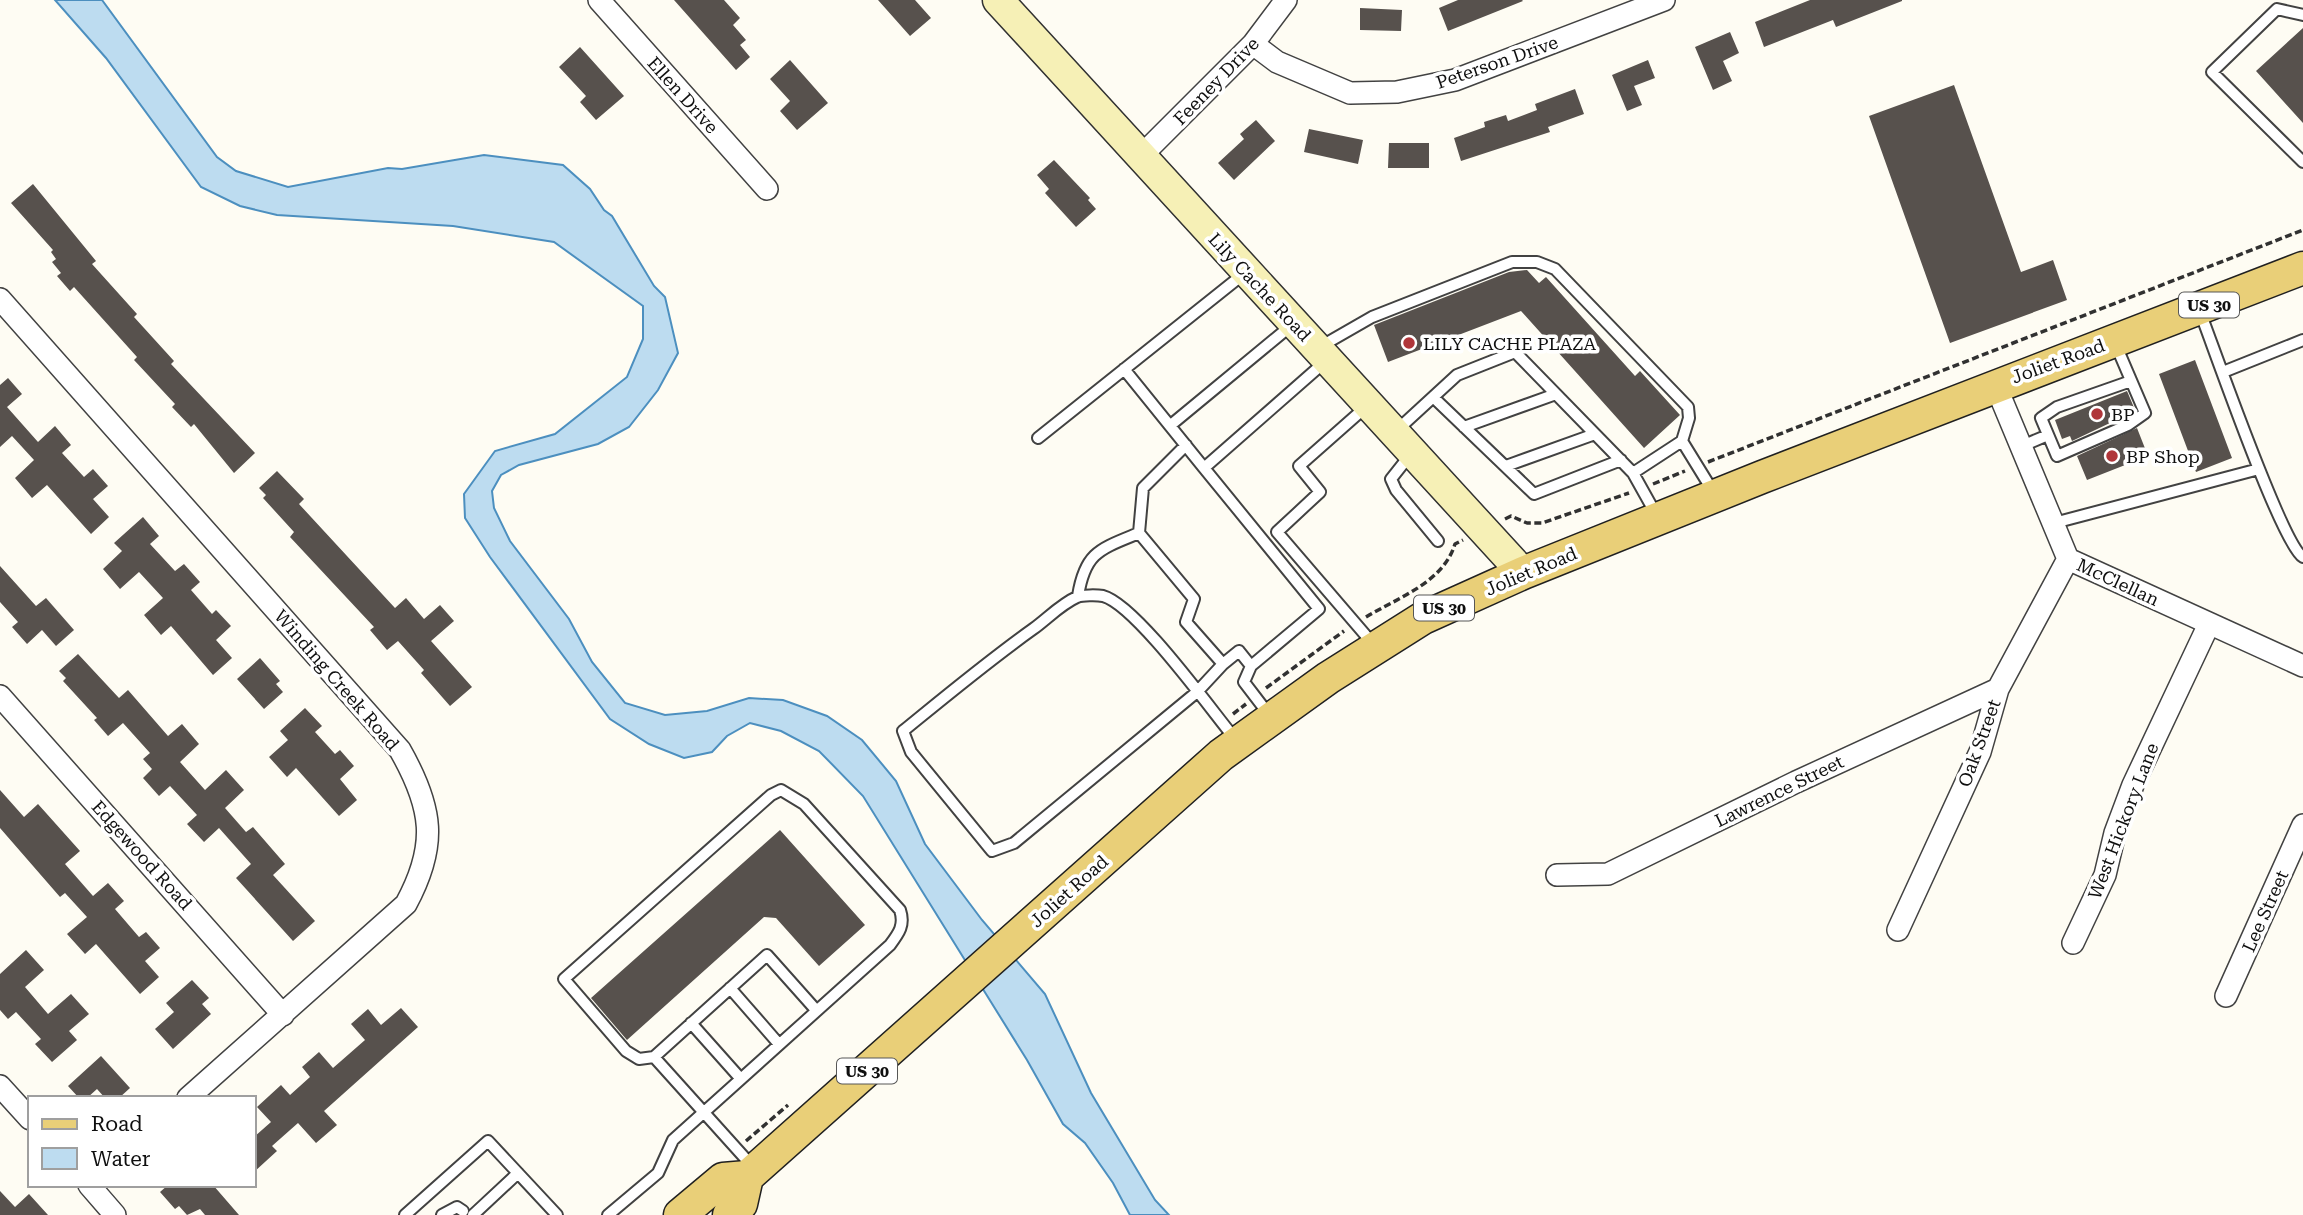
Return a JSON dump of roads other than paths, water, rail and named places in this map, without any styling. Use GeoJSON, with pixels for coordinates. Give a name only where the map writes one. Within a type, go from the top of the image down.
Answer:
{"type":"FeatureCollection","features":[{"type":"Feature","properties":{"kind":"main road","name":"Joliet Road"},"geometry":{"type":"LineString","coordinates":[[680,1215],[723,1179],[747,1165],[945,1002],[1238,742],[1423,618],[1523,573],[1995,384],[2303,268]]}},
{"type":"Feature","properties":{"kind":"main road","name":"Joliet Road"},"geometry":{"type":"LineString","coordinates":[[729,1215],[741,1204],[747,1165]]}},
{"type":"Feature","properties":{"kind":"street","name":"Ellen Drive"},"geometry":{"type":"LineString","coordinates":[[599,0],[767,189]]}},
{"type":"Feature","properties":{"kind":"street","name":"Lily Cache Road"},"geometry":{"type":"LineString","coordinates":[[998,0],[1523,573]]}},
{"type":"Feature","properties":{"kind":"street","name":"Feeney Drive"},"geometry":{"type":"LineString","coordinates":[[1140,157],[1253,44],[1286,0]]}},
{"type":"Feature","properties":{"kind":"street","name":"Peterson Drive"},"geometry":{"type":"LineString","coordinates":[[1253,44],[1277,61],[1350,93],[1397,92],[1455,80],[1664,0]]}},
{"type":"Feature","properties":{"kind":"street","name":"Winding Creek Road"},"geometry":{"type":"LineString","coordinates":[[0,299],[400,750],[418,782],[428,814],[429,846],[421,876],[406,904],[190,1096]]}},
{"type":"Feature","properties":{"kind":"street","name":"McClellan"},"geometry":{"type":"LineString","coordinates":[[1995,384],[2068,559],[2303,666]]}},
{"type":"Feature","properties":{"kind":"street","name":"Oak Street"},"geometry":{"type":"LineString","coordinates":[[1898,930],[1980,752],[1998,689],[2068,559]]}},
{"type":"Feature","properties":{"kind":"street","name":"West Hickory Lane"},"geometry":{"type":"LineString","coordinates":[[2073,943],[2105,875],[2115,833],[2133,785],[2209,624]]}},
{"type":"Feature","properties":{"kind":"street","name":"Lawrence Street"},"geometry":{"type":"LineString","coordinates":[[1557,875],[1608,874],[1796,782],[1998,689]]}},
{"type":"Feature","properties":{"kind":"street","name":"Edgewood Road"},"geometry":{"type":"LineString","coordinates":[[0,696],[283,1014]]}},
{"type":"Feature","properties":{"kind":"street","name":"Lee Street"},"geometry":{"type":"LineString","coordinates":[[2226,996],[2303,825]]}},
{"type":"Feature","properties":{"kind":"street"},"geometry":{"type":"LineString","coordinates":[[0,1086],[28,1117]]}},
{"type":"Feature","properties":{"kind":"street"},"geometry":{"type":"LineString","coordinates":[[91,1187],[115,1215]]}},
{"type":"Feature","properties":{"kind":"lane"},"geometry":{"type":"LineString","coordinates":[[2303,15],[2277,9],[2212,72],[2303,162]]}},
{"type":"Feature","properties":{"kind":"lane"},"geometry":{"type":"LineString","coordinates":[[1205,468],[1322,355],[1372,317],[1512,262],[1537,262],[1555,269],[1688,407],[1689,418],[1682,441],[1633,473]]}},
{"type":"Feature","properties":{"kind":"lane"},"geometry":{"type":"LineString","coordinates":[[1038,438],[1246,272]]}},
{"type":"Feature","properties":{"kind":"lane"},"geometry":{"type":"LineString","coordinates":[[2199,309],[2259,469],[2290,539],[2303,557]]}},
{"type":"Feature","properties":{"kind":"lane"},"geometry":{"type":"LineString","coordinates":[[1172,424],[1293,324]]}},
{"type":"Feature","properties":{"kind":"lane"},"geometry":{"type":"LineString","coordinates":[[2114,340],[2145,410],[2142,418],[2057,456],[2041,418],[2056,407],[2132,381]]}},
{"type":"Feature","properties":{"kind":"lane"},"geometry":{"type":"LineString","coordinates":[[2223,372],[2303,340]]}},
{"type":"Feature","properties":{"kind":"lane"},"geometry":{"type":"LineString","coordinates":[[1438,541],[1391,479],[1403,443],[1433,397],[1457,374],[1515,352],[1633,473],[1658,519]]}},
{"type":"Feature","properties":{"kind":"lane"},"geometry":{"type":"LineString","coordinates":[[1124,369],[1172,424],[1186,445],[1320,608],[1251,666],[1244,682],[1272,718]]}},
{"type":"Feature","properties":{"kind":"lane"},"geometry":{"type":"LineString","coordinates":[[1464,426],[1556,394]]}},
{"type":"Feature","properties":{"kind":"lane"},"geometry":{"type":"LineString","coordinates":[[1433,397],[1534,494],[1621,460]]}},
{"type":"Feature","properties":{"kind":"lane"},"geometry":{"type":"LineString","coordinates":[[1368,405],[1299,466],[1321,492],[1277,532],[1376,647]]}},
{"type":"Feature","properties":{"kind":"lane"},"geometry":{"type":"LineString","coordinates":[[1506,466],[1595,434]]}},
{"type":"Feature","properties":{"kind":"lane"},"geometry":{"type":"LineString","coordinates":[[2022,446],[2048,435]]}},
{"type":"Feature","properties":{"kind":"lane"},"geometry":{"type":"LineString","coordinates":[[1682,441],[1715,496]]}},
{"type":"Feature","properties":{"kind":"lane"},"geometry":{"type":"LineString","coordinates":[[1186,445],[1143,488],[1139,533],[1195,599],[1186,622],[1223,664]]}},
{"type":"Feature","properties":{"kind":"lane"},"geometry":{"type":"LineString","coordinates":[[2054,523],[2259,469]]}},
{"type":"Feature","properties":{"kind":"lane"},"geometry":{"type":"LineString","coordinates":[[1078,596],[1082,575],[1090,557],[1139,533]]}},
{"type":"Feature","properties":{"kind":"lane"},"geometry":{"type":"LineString","coordinates":[[1238,742],[1197,692],[1129,615],[1104,596],[1078,596],[984,664],[903,731],[911,752],[992,850],[1014,843],[1197,692],[1223,664],[1239,652],[1251,666]]}},
{"type":"Feature","properties":{"kind":"lane"},"geometry":{"type":"LineString","coordinates":[[608,1215],[658,1173],[673,1140],[703,1111],[890,945],[903,920],[900,910],[804,804],[781,790],[771,795],[564,979],[635,1058],[654,1057],[767,955],[816,1010]]}},
{"type":"Feature","properties":{"kind":"lane"},"geometry":{"type":"LineString","coordinates":[[730,988],[778,1044]]}},
{"type":"Feature","properties":{"kind":"lane"},"geometry":{"type":"LineString","coordinates":[[691,1023],[740,1078]]}},
{"type":"Feature","properties":{"kind":"lane"},"geometry":{"type":"LineString","coordinates":[[654,1057],[747,1165]]}},
{"type":"Feature","properties":{"kind":"lane"},"geometry":{"type":"LineString","coordinates":[[405,1215],[488,1141],[549,1212]]}},
{"type":"Feature","properties":{"kind":"lane"},"geometry":{"type":"LineString","coordinates":[[442,1215],[457,1207],[468,1213],[518,1173]]}},
{"type":"Feature","properties":{"kind":"water"},"geometry":{"type":"Polygon","coordinates":[[[55,0],[102,0],[217,157],[236,171],[288,187],[388,168],[402,169],[484,155],[563,165],[590,189],[604,210],[612,216],[654,286],[665,297],[678,353],[658,390],[629,427],[598,444],[519,465],[501,475],[492,491],[494,508],[510,541],[569,619],[592,662],[625,703],[665,715],[707,711],[749,698],[783,700],[827,716],[862,740],[896,781],[925,844],[982,920],[1045,994],[1091,1093],[1155,1200],[1169,1215],[1130,1215],[1113,1183],[1085,1143],[1063,1124],[1027,1060],[863,796],[819,751],[781,731],[750,723],[727,736],[712,752],[684,758],[649,744],[610,719],[490,557],[465,518],[464,494],[495,451],[555,434],[627,377],[643,339],[643,306],[554,242],[453,226],[277,215],[240,206],[201,187],[106,58],[55,0]]]}},
{"type":"Feature","properties":{"kind":"place","name":"LILY CACHE PLAZA"},"geometry":{"type":"Point","coordinates":[1409,343]}},
{"type":"Feature","properties":{"kind":"place","name":"BP"},"geometry":{"type":"Point","coordinates":[2097,414]}},
{"type":"Feature","properties":{"kind":"place","name":"BP Shop"},"geometry":{"type":"Point","coordinates":[2112,456]}}]}
